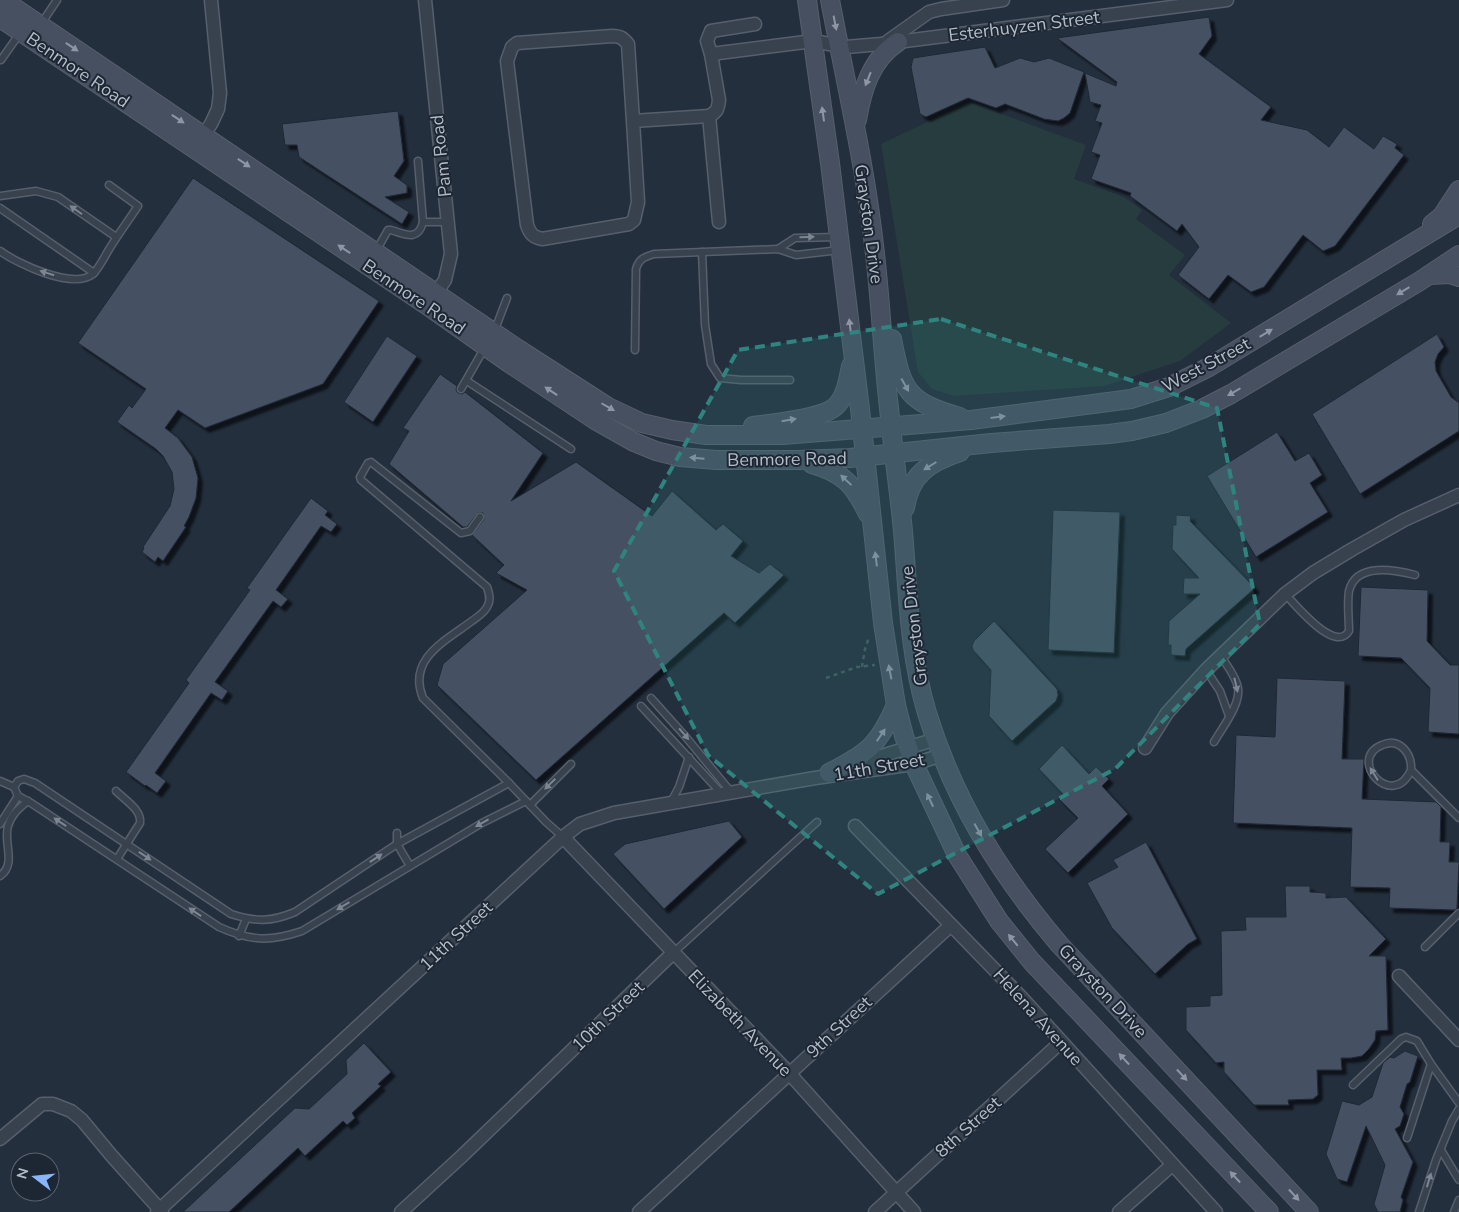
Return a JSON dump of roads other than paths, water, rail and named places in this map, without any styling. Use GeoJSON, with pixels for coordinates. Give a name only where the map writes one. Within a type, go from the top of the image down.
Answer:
{"type":"FeatureCollection","features":[{"type":"Feature","properties":{"kind":"main road","name":"Benmore Road"},"geometry":{"type":"LineString","coordinates":[[3,0],[40,25],[198,142],[490,339],[595,420],[644,447],[670,455],[694,458],[799,460],[894,454]]}},
{"type":"Feature","properties":{"kind":"main road","name":"Grayston Drive"},"geometry":{"type":"LineString","coordinates":[[808,0],[854,354],[888,663],[896,705],[914,764],[957,855],[987,904],[1010,936],[1032,962],[1269,1212]]}},
{"type":"Feature","properties":{"kind":"main road","name":"Grayston Drive"},"geometry":{"type":"LineString","coordinates":[[830,0],[856,127],[875,253],[914,654],[923,697],[939,747],[979,832],[997,863],[1024,901],[1059,944],[1309,1212]]}},
{"type":"Feature","properties":{"kind":"main road","name":"Benmore Road"},"geometry":{"type":"LineString","coordinates":[[0,18],[375,252],[432,300]]}},
{"type":"Feature","properties":{"kind":"main road"},"geometry":{"type":"LineString","coordinates":[[856,127],[861,100],[870,73],[889,43]]}},
{"type":"Feature","properties":{"kind":"main road"},"geometry":{"type":"LineString","coordinates":[[1392,257],[1442,216],[1459,190]]}},
{"type":"Feature","properties":{"kind":"main road","name":"West Street"},"geometry":{"type":"LineString","coordinates":[[891,427],[971,420],[1111,403],[1143,396],[1209,367],[1459,215]]}},
{"type":"Feature","properties":{"kind":"main road"},"geometry":{"type":"LineString","coordinates":[[875,253],[896,361],[906,389],[931,408],[971,420]]}},
{"type":"Feature","properties":{"kind":"main road","name":"West Street"},"geometry":{"type":"LineString","coordinates":[[894,454],[991,443],[1109,434],[1147,428],[1185,416],[1231,394],[1459,255]]}},
{"type":"Feature","properties":{"kind":"main road"},"geometry":{"type":"LineString","coordinates":[[1429,275],[1450,274],[1459,277]]}},
{"type":"Feature","properties":{"kind":"main road","name":"Benmore Road"},"geometry":{"type":"LineString","coordinates":[[490,339],[518,348],[618,412],[642,423],[659,427],[706,435],[783,435],[891,427]]}},
{"type":"Feature","properties":{"kind":"main road"},"geometry":{"type":"LineString","coordinates":[[706,435],[815,416],[829,411],[837,404],[846,388],[854,354]]}},
{"type":"Feature","properties":{"kind":"main road"},"geometry":{"type":"LineString","coordinates":[[902,524],[909,490],[923,469],[951,455],[991,443]]}},
{"type":"Feature","properties":{"kind":"main road"},"geometry":{"type":"LineString","coordinates":[[799,460],[828,468],[844,478],[857,494],[871,522]]}},
{"type":"Feature","properties":{"kind":"main road"},"geometry":{"type":"LineString","coordinates":[[822,776],[856,759],[872,747],[886,729],[896,705]]}},
{"type":"Feature","properties":{"kind":"street"},"geometry":{"type":"LineString","coordinates":[[198,142],[218,109],[220,92],[211,0]]}},
{"type":"Feature","properties":{"kind":"street","name":"Pam Road"},"geometry":{"type":"LineString","coordinates":[[425,0],[451,254],[444,280],[432,300]]}},
{"type":"Feature","properties":{"kind":"street","name":"Esterhuyzen Street"},"geometry":{"type":"LineString","coordinates":[[889,43],[929,12],[1003,0]]}},
{"type":"Feature","properties":{"kind":"street","name":"Esterhuyzen Street"},"geometry":{"type":"LineString","coordinates":[[711,54],[813,41],[839,46],[889,43],[1227,0]]}},
{"type":"Feature","properties":{"kind":"street"},"geometry":{"type":"LineString","coordinates":[[633,121],[709,116],[716,113],[719,100],[707,41],[711,31],[755,24]]}},
{"type":"Feature","properties":{"kind":"street"},"geometry":{"type":"LineString","coordinates":[[612,36],[619,36],[624,39],[628,44],[633,121],[638,202],[634,220],[629,224],[542,239],[534,237],[529,233],[507,61],[512,48],[517,43],[612,36]]}},
{"type":"Feature","properties":{"kind":"street"},"geometry":{"type":"LineString","coordinates":[[709,116],[719,222]]}},
{"type":"Feature","properties":{"kind":"street"},"geometry":{"type":"LineString","coordinates":[[1145,748],[1167,713],[1206,670],[1285,594],[1358,546],[1404,520],[1459,495]]}},
{"type":"Feature","properties":{"kind":"street","name":"11th Street"},"geometry":{"type":"LineString","coordinates":[[822,776],[908,747],[939,747]]}},
{"type":"Feature","properties":{"kind":"street","name":"11th Street"},"geometry":{"type":"LineString","coordinates":[[159,1211],[563,837],[580,824],[598,818],[671,802],[728,794],[822,776],[914,764],[939,747]]}},
{"type":"Feature","properties":{"kind":"street","name":"Helena Avenue"},"geometry":{"type":"LineString","coordinates":[[855,826],[1022,998],[1216,1212]]}},
{"type":"Feature","properties":{"kind":"street","name":"Elizabeth Avenue"},"geometry":{"type":"LineString","coordinates":[[563,837],[789,1073],[914,1212]]}},
{"type":"Feature","properties":{"kind":"street","name":"9th Street"},"geometry":{"type":"LineString","coordinates":[[639,1212],[951,925]]}},
{"type":"Feature","properties":{"kind":"street","name":"10th Street"},"geometry":{"type":"LineString","coordinates":[[401,1212],[462,1156],[673,953]]}},
{"type":"Feature","properties":{"kind":"street"},"geometry":{"type":"LineString","coordinates":[[1399,976],[1459,1040]]}},
{"type":"Feature","properties":{"kind":"street","name":"8th Street"},"geometry":{"type":"LineString","coordinates":[[875,1212],[1061,1042]]}},
{"type":"Feature","properties":{"kind":"street"},"geometry":{"type":"LineString","coordinates":[[0,1139],[38,1107],[47,1104],[63,1108],[76,1114],[159,1211]]}},
{"type":"Feature","properties":{"kind":"street"},"geometry":{"type":"LineString","coordinates":[[1120,1212],[1172,1165]]}},
{"type":"Feature","properties":{"kind":"lane"},"geometry":{"type":"LineString","coordinates":[[40,25],[57,0]]}},
{"type":"Feature","properties":{"kind":"lane"},"geometry":{"type":"LineString","coordinates":[[1,60],[21,32]]}},
{"type":"Feature","properties":{"kind":"lane"},"geometry":{"type":"LineString","coordinates":[[375,252],[388,230],[403,234],[416,234],[421,230],[423,222],[418,160]]}},
{"type":"Feature","properties":{"kind":"lane"},"geometry":{"type":"LineString","coordinates":[[0,251],[20,263],[70,279],[80,279],[94,273],[138,206],[109,185]]}},
{"type":"Feature","properties":{"kind":"lane"},"geometry":{"type":"LineString","coordinates":[[0,196],[36,191],[58,197],[116,238]]}},
{"type":"Feature","properties":{"kind":"lane"},"geometry":{"type":"LineString","coordinates":[[0,208],[94,273]]}},
{"type":"Feature","properties":{"kind":"lane"},"geometry":{"type":"LineString","coordinates":[[423,222],[448,222]]}},
{"type":"Feature","properties":{"kind":"lane"},"geometry":{"type":"LineString","coordinates":[[778,249],[795,238],[840,243]]}},
{"type":"Feature","properties":{"kind":"lane"},"geometry":{"type":"LineString","coordinates":[[635,350],[636,269],[638,262],[644,257],[654,254],[778,249],[796,255],[840,243]]}},
{"type":"Feature","properties":{"kind":"lane"},"geometry":{"type":"LineString","coordinates":[[702,252],[706,335],[711,364],[720,378],[790,380]]}},
{"type":"Feature","properties":{"kind":"lane"},"geometry":{"type":"LineString","coordinates":[[461,390],[490,339],[507,298]]}},
{"type":"Feature","properties":{"kind":"lane"},"geometry":{"type":"LineString","coordinates":[[467,381],[571,449]]}},
{"type":"Feature","properties":{"kind":"lane"},"geometry":{"type":"LineString","coordinates":[[480,517],[470,531],[461,533],[371,462],[368,463],[360,477],[361,480],[487,586],[490,596],[489,605],[482,613],[434,649],[423,663],[419,674],[419,687],[423,698],[563,837]]}},
{"type":"Feature","properties":{"kind":"lane"},"geometry":{"type":"LineString","coordinates":[[1285,594],[1322,630],[1330,636],[1341,638],[1346,636],[1349,631],[1349,592],[1357,578],[1375,570],[1389,569],[1415,575]]}},
{"type":"Feature","properties":{"kind":"lane"},"geometry":{"type":"LineString","coordinates":[[1214,742],[1238,699],[1238,688],[1234,676],[1221,656]]}},
{"type":"Feature","properties":{"kind":"lane"},"geometry":{"type":"LineString","coordinates":[[1206,670],[1220,692],[1229,716]]}},
{"type":"Feature","properties":{"kind":"lane"},"geometry":{"type":"LineString","coordinates":[[651,698],[686,736],[728,794]]}},
{"type":"Feature","properties":{"kind":"lane"},"geometry":{"type":"LineString","coordinates":[[641,706],[689,757],[728,794]]}},
{"type":"Feature","properties":{"kind":"lane"},"geometry":{"type":"LineString","coordinates":[[1387,743],[1394,743],[1406,750],[1411,763],[1410,770],[1403,781],[1397,784],[1383,784],[1372,776],[1369,762],[1375,750],[1387,743]]}},
{"type":"Feature","properties":{"kind":"lane"},"geometry":{"type":"LineString","coordinates":[[671,802],[679,787],[689,757]]}},
{"type":"Feature","properties":{"kind":"lane"},"geometry":{"type":"LineString","coordinates":[[0,781],[14,787],[18,796],[219,928],[239,936],[260,940],[282,938],[302,931],[482,823],[528,803],[571,764]]}},
{"type":"Feature","properties":{"kind":"lane"},"geometry":{"type":"LineString","coordinates":[[1410,770],[1459,818]]}},
{"type":"Feature","properties":{"kind":"lane"},"geometry":{"type":"LineString","coordinates":[[14,787],[18,781],[24,779],[35,783],[217,906],[231,914],[246,919],[263,921],[280,918],[295,912],[397,844],[509,783]]}},
{"type":"Feature","properties":{"kind":"lane"},"geometry":{"type":"LineString","coordinates":[[116,791],[140,815],[140,823],[117,860]]}},
{"type":"Feature","properties":{"kind":"lane"},"geometry":{"type":"LineString","coordinates":[[0,824],[18,796]]}},
{"type":"Feature","properties":{"kind":"lane"},"geometry":{"type":"LineString","coordinates":[[0,876],[6,872],[9,859],[6,836],[8,827],[13,814],[28,801]]}},
{"type":"Feature","properties":{"kind":"lane","name":"10th Street"},"geometry":{"type":"LineString","coordinates":[[673,953],[817,822]]}},
{"type":"Feature","properties":{"kind":"lane"},"geometry":{"type":"LineString","coordinates":[[397,833],[397,844],[410,866]]}},
{"type":"Feature","properties":{"kind":"lane"},"geometry":{"type":"LineString","coordinates":[[1425,947],[1459,912]]}},
{"type":"Feature","properties":{"kind":"lane"},"geometry":{"type":"LineString","coordinates":[[239,936],[246,919]]}},
{"type":"Feature","properties":{"kind":"lane"},"geometry":{"type":"LineString","coordinates":[[1353,1085],[1401,1039],[1406,1037],[1417,1041],[1430,1064],[1459,1102]]}},
{"type":"Feature","properties":{"kind":"lane"},"geometry":{"type":"LineString","coordinates":[[1407,1138],[1430,1064]]}},
{"type":"Feature","properties":{"kind":"lane"},"geometry":{"type":"LineString","coordinates":[[1420,1212],[1433,1167],[1459,1109]]}},
{"type":"Feature","properties":{"kind":"lane"},"geometry":{"type":"LineString","coordinates":[[1441,1150],[1459,1180]]}},
{"type":"Feature","properties":{"kind":"lane"},"geometry":{"type":"LineString","coordinates":[[1454,1212],[1459,1200]]}}]}
